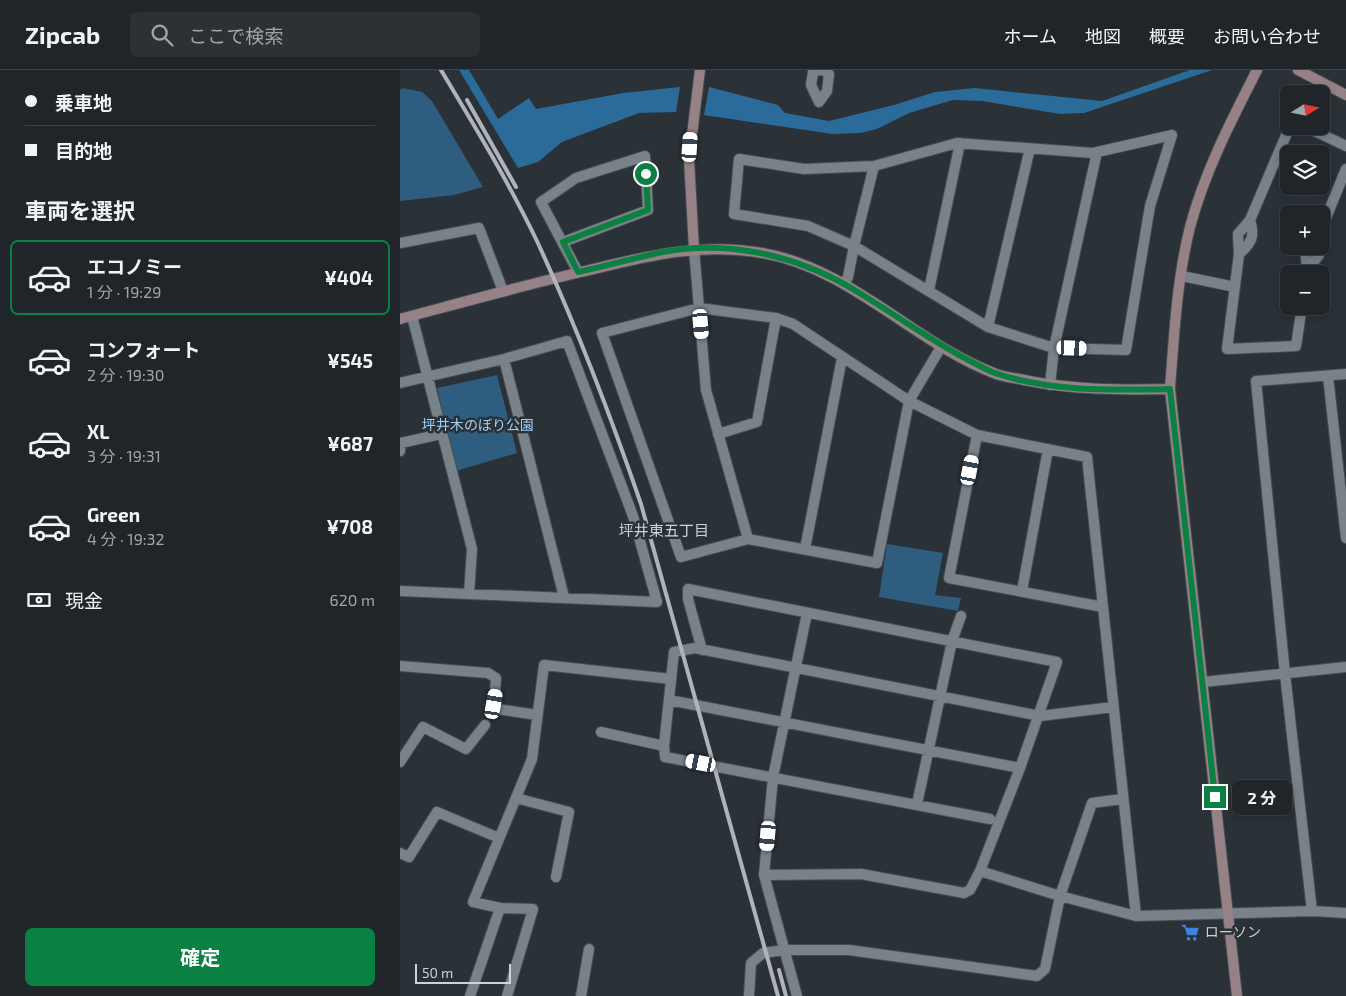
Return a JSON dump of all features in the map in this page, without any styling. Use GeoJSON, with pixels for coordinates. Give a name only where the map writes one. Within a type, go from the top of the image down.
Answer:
{"type":"FeatureCollection","features":[{"type":"Feature","properties":{"kind":"street"},"geometry":{"type":"LineString","coordinates":[[700,70],[689,159],[694,249],[706,390],[748,539]]}},
{"type":"Feature","properties":{"kind":"street"},"geometry":{"type":"LineString","coordinates":[[1237,996],[1170,389],[1182,276],[1190,227],[1219,143],[1257,70]]}},
{"type":"Feature","properties":{"kind":"street"},"geometry":{"type":"LineString","coordinates":[[1298,70],[1346,95]]}},
{"type":"Feature","properties":{"kind":"street"},"geometry":{"type":"LineString","coordinates":[[1172,135],[1150,206],[1126,350],[1054,348],[988,327],[854,246],[808,226],[734,214],[739,159],[804,169],[874,166],[960,143],[1097,152],[1172,135]]}},
{"type":"Feature","properties":{"kind":"street"},"geometry":{"type":"LineString","coordinates":[[1286,135],[1250,220],[1253,237],[1249,245],[1239,254],[1227,349],[1296,346],[1301,315]]}},
{"type":"Feature","properties":{"kind":"street"},"geometry":{"type":"LineString","coordinates":[[1323,135],[1346,146]]}},
{"type":"Feature","properties":{"kind":"street"},"geometry":{"type":"LineString","coordinates":[[929,290],[960,143]]}},
{"type":"Feature","properties":{"kind":"street"},"geometry":{"type":"LineString","coordinates":[[988,327],[1030,148]]}},
{"type":"Feature","properties":{"kind":"street"},"geometry":{"type":"LineString","coordinates":[[1050,385],[1054,348],[1097,152]]}},
{"type":"Feature","properties":{"kind":"street"},"geometry":{"type":"LineString","coordinates":[[563,242],[648,210],[645,156],[576,178],[540,202],[578,272]]}},
{"type":"Feature","properties":{"kind":"street"},"geometry":{"type":"LineString","coordinates":[[844,284],[848,277],[874,166]]}},
{"type":"Feature","properties":{"kind":"street"},"geometry":{"type":"LineString","coordinates":[[1330,208],[1346,169]]}},
{"type":"Feature","properties":{"kind":"street"},"geometry":{"type":"LineString","coordinates":[[400,243],[479,228],[503,291]]}},
{"type":"Feature","properties":{"kind":"street"},"geometry":{"type":"LineString","coordinates":[[400,319],[503,291],[664,252],[717,248],[781,258],[804,265],[844,284],[941,347],[997,374],[1050,385],[1089,390],[1170,389]]}},
{"type":"Feature","properties":{"kind":"street"},"geometry":{"type":"LineString","coordinates":[[1182,276],[1235,287]]}},
{"type":"Feature","properties":{"kind":"street"},"geometry":{"type":"LineString","coordinates":[[941,347],[909,401],[877,563],[748,539],[681,557],[602,333],[699,308],[776,318],[792,324],[909,401],[976,435],[1087,456],[1136,916]]}},
{"type":"Feature","properties":{"kind":"street"},"geometry":{"type":"LineString","coordinates":[[412,316],[472,549],[468,594]]}},
{"type":"Feature","properties":{"kind":"street"},"geometry":{"type":"LineString","coordinates":[[718,434],[756,422],[776,318]]}},
{"type":"Feature","properties":{"kind":"street"},"geometry":{"type":"LineString","coordinates":[[400,383],[504,360],[567,341],[633,516],[658,602],[400,590]]}},
{"type":"Feature","properties":{"kind":"street"},"geometry":{"type":"LineString","coordinates":[[805,549],[842,358]]}},
{"type":"Feature","properties":{"kind":"street"},"geometry":{"type":"LineString","coordinates":[[504,360],[564,597]]}},
{"type":"Feature","properties":{"kind":"street"},"geometry":{"type":"LineString","coordinates":[[1312,911],[1285,674],[1256,381],[1346,374]]}},
{"type":"Feature","properties":{"kind":"street"},"geometry":{"type":"LineString","coordinates":[[1328,376],[1346,538]]}},
{"type":"Feature","properties":{"kind":"street"},"geometry":{"type":"LineString","coordinates":[[400,451],[400,443],[441,434]]}},
{"type":"Feature","properties":{"kind":"street"},"geometry":{"type":"LineString","coordinates":[[976,435],[949,578],[1103,607]]}},
{"type":"Feature","properties":{"kind":"street"},"geometry":{"type":"LineString","coordinates":[[1022,591],[1048,449]]}},
{"type":"Feature","properties":{"kind":"street"},"geometry":{"type":"LineString","coordinates":[[702,650],[688,599],[688,589],[1057,662],[1040,716],[980,871],[970,890],[964,893],[861,874],[764,875]]}},
{"type":"Feature","properties":{"kind":"street"},"geometry":{"type":"LineString","coordinates":[[797,996],[764,875],[773,777],[807,613]]}},
{"type":"Feature","properties":{"kind":"street"},"geometry":{"type":"LineString","coordinates":[[917,804],[952,641],[961,616]]}},
{"type":"Feature","properties":{"kind":"street"},"geometry":{"type":"LineString","coordinates":[[990,818],[665,757],[664,746],[674,652],[695,648],[1040,716],[1113,707]]}},
{"type":"Feature","properties":{"kind":"street"},"geometry":{"type":"LineString","coordinates":[[507,996],[534,909],[500,908],[473,902],[532,759],[544,665],[671,679]]}},
{"type":"Feature","properties":{"kind":"street"},"geometry":{"type":"LineString","coordinates":[[400,666],[488,673],[496,678],[494,704],[497,709],[537,715]]}},
{"type":"Feature","properties":{"kind":"street"},"geometry":{"type":"LineString","coordinates":[[1203,682],[1346,667]]}},
{"type":"Feature","properties":{"kind":"street"},"geometry":{"type":"LineString","coordinates":[[669,700],[1020,768]]}},
{"type":"Feature","properties":{"kind":"street"},"geometry":{"type":"LineString","coordinates":[[400,762],[423,727],[466,749],[485,725]]}},
{"type":"Feature","properties":{"kind":"street"},"geometry":{"type":"LineString","coordinates":[[601,732],[664,746]]}},
{"type":"Feature","properties":{"kind":"street"},"geometry":{"type":"LineString","coordinates":[[516,798],[569,812],[556,878]]}},
{"type":"Feature","properties":{"kind":"street"},"geometry":{"type":"LineString","coordinates":[[749,996],[750,963],[763,953],[784,950],[848,950],[1037,976],[1045,969],[1060,896],[1092,803],[1122,798]]}},
{"type":"Feature","properties":{"kind":"street"},"geometry":{"type":"LineString","coordinates":[[400,853],[409,857],[436,812],[499,838]]}},
{"type":"Feature","properties":{"kind":"street"},"geometry":{"type":"LineString","coordinates":[[980,871],[1060,896],[1136,916],[1227,912],[1312,911],[1346,913]]}},
{"type":"Feature","properties":{"kind":"street"},"geometry":{"type":"LineString","coordinates":[[470,996],[500,908]]}},
{"type":"Feature","properties":{"kind":"street"},"geometry":{"type":"LineString","coordinates":[[581,996],[589,949]]}},
{"type":"Feature","properties":{"kind":"green space"},"geometry":{"type":"Polygon","coordinates":[[[403,88],[422,92],[432,101],[483,187],[454,195],[400,201],[400,90],[403,88]]]}},
{"type":"Feature","properties":{"kind":"green space","name":"坪井木のぼり公園"},"geometry":{"type":"Polygon","coordinates":[[[497,375],[517,453],[456,471],[437,388],[497,375]]]}},
{"type":"Feature","properties":{"kind":"green space"},"geometry":{"type":"Polygon","coordinates":[[[887,544],[943,553],[935,595],[961,598],[958,611],[879,597],[887,544]]]}},
{"type":"Feature","properties":{"kind":"shaded area"},"geometry":{"type":"Polygon","coordinates":[[[459,70],[469,70],[498,119],[529,98],[536,109],[623,93],[680,87],[676,112],[639,113],[562,142],[538,162],[518,168],[459,70]]]}},
{"type":"Feature","properties":{"kind":"shaded area"},"geometry":{"type":"Polygon","coordinates":[[[1190,70],[1212,70],[1084,113],[1060,114],[982,101],[953,100],[909,113],[877,129],[860,133],[832,134],[704,115],[709,87],[778,105],[785,113],[829,121],[894,105],[935,92],[975,88],[1102,101],[1190,70]]]}},
{"type":"Feature","properties":{"kind":"railway"},"geometry":{"type":"LineString","coordinates":[[441,70],[478,132],[536,239],[579,337],[617,437],[641,504],[778,996]]}},
{"type":"Feature","properties":{"kind":"railway"},"geometry":{"type":"LineString","coordinates":[[467,100],[516,187]]}},
{"type":"Feature","properties":{"kind":"railway"},"geometry":{"type":"LineString","coordinates":[[779,970],[786,996]]}},
{"type":"Feature","properties":{"kind":"place","name":"ローソン"},"geometry":{"type":"Point","coordinates":[1191,932]}},
{"type":"Feature","properties":{"kind":"district","name":"坪井東五丁目"},"geometry":{"type":"Point","coordinates":[664,531]}},
{"type":"Feature","properties":{"kind":"route"},"geometry":{"type":"LineString","coordinates":[[646,174],[648,210],[563,242],[578,272],[664,252],[717,248],[762,253],[804,265],[836,280],[861,293],[941,347],[997,374],[1050,385],[1089,390],[1170,389],[1215,797]]}}]}
